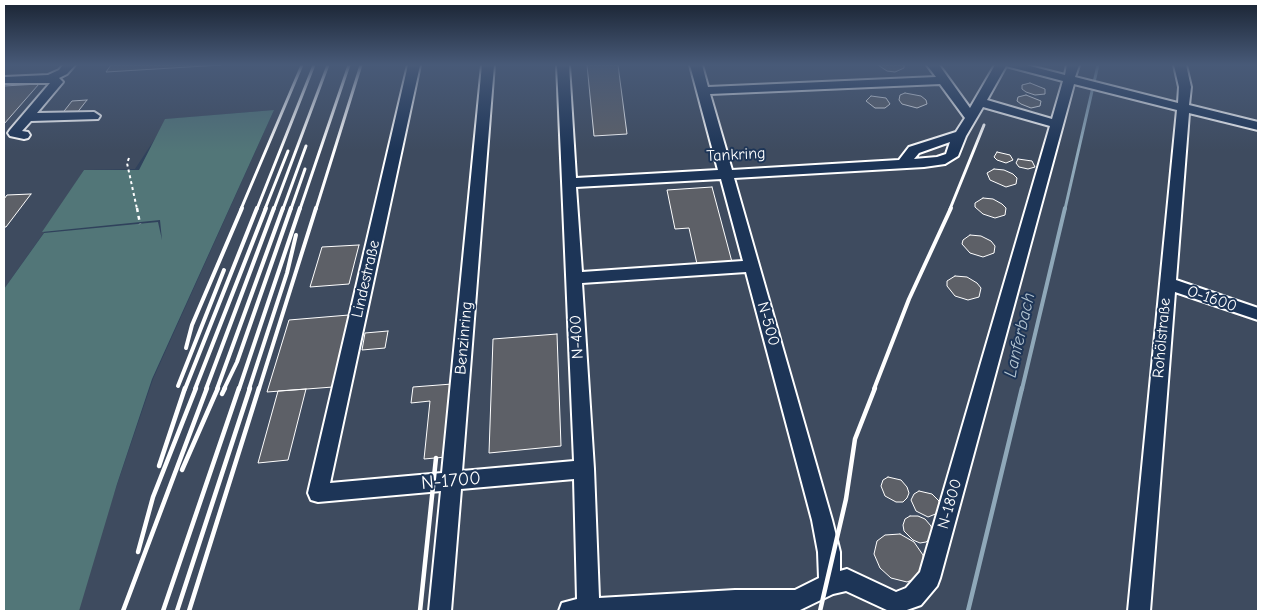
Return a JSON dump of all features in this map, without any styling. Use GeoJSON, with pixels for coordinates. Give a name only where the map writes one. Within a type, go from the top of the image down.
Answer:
{"type":"FeatureCollection","features":[{"type":"Feature","properties":{"kind":"lane"},"geometry":{"type":"LineString","coordinates":[[24,135],[14,133],[47,94]]}},
{"type":"Feature","properties":{"kind":"lane","name":"Lindestraße"},"geometry":{"type":"LineString","coordinates":[[318,493],[408,94]]}},
{"type":"Feature","properties":{"kind":"lane","name":"Benzinring"},"geometry":{"type":"LineString","coordinates":[[440,611],[485,94]]}},
{"type":"Feature","properties":{"kind":"lane","name":"N-400"},"geometry":{"type":"LineString","coordinates":[[565,94],[584,469],[579,610]]}},
{"type":"Feature","properties":{"kind":"lane","name":"N-500"},"geometry":{"type":"LineString","coordinates":[[704,94],[822,520],[829,552],[830,584]]}},
{"type":"Feature","properties":{"kind":"lane"},"geometry":{"type":"LineString","coordinates":[[954,94],[971,118]]}},
{"type":"Feature","properties":{"kind":"lane","name":"Tankring"},"geometry":{"type":"LineString","coordinates":[[570,183],[940,161],[951,156],[960,135],[985,94]]}},
{"type":"Feature","properties":{"kind":"lane","name":"N-1800"},"geometry":{"type":"LineString","coordinates":[[579,610],[735,601],[796,601],[830,584],[847,580],[896,603],[913,597],[929,578],[1065,94]]}},
{"type":"Feature","properties":{"kind":"lane"},"geometry":{"type":"LineString","coordinates":[[1137,94],[1183,108],[1258,126]]}},
{"type":"Feature","properties":{"kind":"lane","name":"Rohölstraße"},"geometry":{"type":"LineString","coordinates":[[1139,611],[1184,94]]}},
{"type":"Feature","properties":{"kind":"lane"},"geometry":{"type":"LineString","coordinates":[[980,102],[1056,124]]}},
{"type":"Feature","properties":{"kind":"lane"},"geometry":{"type":"LineString","coordinates":[[30,114],[36,118],[94,116]]}},
{"type":"Feature","properties":{"kind":"lane"},"geometry":{"type":"LineString","coordinates":[[574,278],[752,266]]}},
{"type":"Feature","properties":{"kind":"lane","name":"O-1600"},"geometry":{"type":"LineString","coordinates":[[1167,284],[1258,314]]}},
{"type":"Feature","properties":{"kind":"lane","name":"N-1700"},"geometry":{"type":"LineString","coordinates":[[318,493],[584,469]]}},
{"type":"Feature","properties":{"kind":"path"},"geometry":{"type":"LineString","coordinates":[[129,158],[127,163],[140,224]]}},
{"type":"Feature","properties":{"kind":"shaded area"},"geometry":{"type":"Polygon","coordinates":[[[4,94],[1258,94],[1258,611],[74,611],[153,379],[274,110],[168,119],[135,169],[84,170],[43,234],[4,289],[4,94]]]}},
{"type":"Feature","properties":{"kind":"green space"},"geometry":{"type":"Polygon","coordinates":[[[274,110],[152,379],[117,484],[79,611],[4,611],[4,289],[44,233],[158,222],[162,240],[160,220],[42,232],[84,170],[139,170],[165,119],[274,110]]]}},
{"type":"Feature","properties":{"kind":"building"},"geometry":{"type":"Polygon","coordinates":[[[4,94],[31,94],[4,124],[4,94]]]}},
{"type":"Feature","properties":{"kind":"building"},"geometry":{"type":"Polygon","coordinates":[[[590,94],[622,94],[627,134],[594,136],[590,94]]]}},
{"type":"Feature","properties":{"kind":"building"},"geometry":{"type":"Polygon","coordinates":[[[909,94],[921,96],[926,100],[927,104],[917,108],[902,104],[899,100],[900,95],[909,94]]]}},
{"type":"Feature","properties":{"kind":"building"},"geometry":{"type":"Polygon","coordinates":[[[1026,95],[1041,101],[1040,106],[1031,108],[1017,101],[1018,97],[1026,95]]]}},
{"type":"Feature","properties":{"kind":"building"},"geometry":{"type":"Polygon","coordinates":[[[871,96],[886,98],[890,104],[885,108],[875,108],[866,101],[871,96]]]}},
{"type":"Feature","properties":{"kind":"building"},"geometry":{"type":"Polygon","coordinates":[[[87,100],[76,114],[61,115],[72,101],[87,100]]]}},
{"type":"Feature","properties":{"kind":"building"},"geometry":{"type":"Polygon","coordinates":[[[997,152],[1010,155],[1013,160],[1006,163],[997,160],[994,157],[997,152]]]}},
{"type":"Feature","properties":{"kind":"building"},"geometry":{"type":"Polygon","coordinates":[[[1018,159],[1032,161],[1035,167],[1028,169],[1019,167],[1016,163],[1018,159]]]}},
{"type":"Feature","properties":{"kind":"building"},"geometry":{"type":"Polygon","coordinates":[[[994,169],[1004,170],[1013,174],[1017,178],[1016,184],[1006,187],[990,180],[987,173],[994,169]]]}},
{"type":"Feature","properties":{"kind":"building"},"geometry":{"type":"Polygon","coordinates":[[[712,187],[732,262],[697,264],[689,228],[675,229],[667,190],[712,187]]]}},
{"type":"Feature","properties":{"kind":"building"},"geometry":{"type":"Polygon","coordinates":[[[31,194],[6,227],[4,227],[4,199],[7,195],[31,194]]]}},
{"type":"Feature","properties":{"kind":"building"},"geometry":{"type":"Polygon","coordinates":[[[983,198],[993,199],[1002,204],[1006,208],[1005,215],[995,218],[983,214],[975,207],[975,203],[983,198]]]}},
{"type":"Feature","properties":{"kind":"building"},"geometry":{"type":"Polygon","coordinates":[[[970,235],[981,236],[991,241],[995,246],[994,253],[983,257],[970,253],[962,244],[963,240],[970,235]]]}},
{"type":"Feature","properties":{"kind":"building"},"geometry":{"type":"Polygon","coordinates":[[[359,245],[349,284],[310,287],[322,247],[359,245]]]}},
{"type":"Feature","properties":{"kind":"building"},"geometry":{"type":"Polygon","coordinates":[[[955,276],[967,277],[977,283],[981,288],[979,297],[968,300],[955,296],[947,286],[947,281],[955,276]]]}},
{"type":"Feature","properties":{"kind":"building"},"geometry":{"type":"Polygon","coordinates":[[[349,315],[333,387],[267,392],[289,320],[349,315]]]}},
{"type":"Feature","properties":{"kind":"building"},"geometry":{"type":"Polygon","coordinates":[[[388,331],[385,348],[362,350],[365,333],[388,331]]]}},
{"type":"Feature","properties":{"kind":"building"},"geometry":{"type":"Polygon","coordinates":[[[557,334],[561,446],[489,453],[493,339],[557,334]]]}},
{"type":"Feature","properties":{"kind":"building"},"geometry":{"type":"Polygon","coordinates":[[[452,384],[446,457],[424,459],[430,401],[411,403],[413,387],[452,384]]]}},
{"type":"Feature","properties":{"kind":"building"},"geometry":{"type":"Polygon","coordinates":[[[306,389],[288,460],[258,463],[278,391],[306,389]]]}},
{"type":"Feature","properties":{"kind":"building"},"geometry":{"type":"Polygon","coordinates":[[[888,477],[901,480],[907,487],[909,493],[903,502],[896,502],[885,496],[881,486],[883,480],[888,477]]]}},
{"type":"Feature","properties":{"kind":"building"},"geometry":{"type":"Polygon","coordinates":[[[919,491],[932,494],[939,501],[938,513],[928,517],[916,511],[911,500],[914,494],[919,491]]]}},
{"type":"Feature","properties":{"kind":"building"},"geometry":{"type":"Polygon","coordinates":[[[910,516],[918,516],[925,519],[931,526],[931,538],[926,542],[920,543],[913,540],[904,531],[905,519],[910,516]]]}},
{"type":"Feature","properties":{"kind":"building"},"geometry":{"type":"Polygon","coordinates":[[[900,534],[914,542],[923,555],[924,568],[919,577],[907,582],[891,578],[880,568],[874,554],[877,541],[885,535],[900,534]]]}},
{"type":"Feature","properties":{"kind":"waterway","name":"Lanferbach"},"geometry":{"type":"LineString","coordinates":[[1065,209],[1091,94]]}},
{"type":"Feature","properties":{"kind":"waterway","name":"Lanferbach"},"geometry":{"type":"LineString","coordinates":[[1022,389],[1065,208]]}},
{"type":"Feature","properties":{"kind":"waterway","name":"Lanferbach"},"geometry":{"type":"LineString","coordinates":[[968,611],[1022,388]]}},
{"type":"Feature","properties":{"kind":"railway"},"geometry":{"type":"LineString","coordinates":[[241,209],[290,94]]}},
{"type":"Feature","properties":{"kind":"railway"},"geometry":{"type":"LineString","coordinates":[[257,209],[303,94]]}},
{"type":"Feature","properties":{"kind":"railway"},"geometry":{"type":"LineString","coordinates":[[274,209],[317,94]]}},
{"type":"Feature","properties":{"kind":"railway"},"geometry":{"type":"LineString","coordinates":[[300,209],[339,94]]}},
{"type":"Feature","properties":{"kind":"railway"},"geometry":{"type":"LineString","coordinates":[[316,209],[352,94]]}},
{"type":"Feature","properties":{"kind":"railway"},"geometry":{"type":"LineString","coordinates":[[950,209],[984,125]]}},
{"type":"Feature","properties":{"kind":"railway"},"geometry":{"type":"LineString","coordinates":[[283,209],[306,146]]}},
{"type":"Feature","properties":{"kind":"railway"},"geometry":{"type":"LineString","coordinates":[[265,209],[288,151]]}},
{"type":"Feature","properties":{"kind":"railway"},"geometry":{"type":"LineString","coordinates":[[291,209],[305,169]]}},
{"type":"Feature","properties":{"kind":"railway"},"geometry":{"type":"LineString","coordinates":[[186,348],[192,325],[242,208]]}},
{"type":"Feature","properties":{"kind":"railway"},"geometry":{"type":"LineString","coordinates":[[185,389],[257,208]]}},
{"type":"Feature","properties":{"kind":"railway"},"geometry":{"type":"LineString","coordinates":[[195,389],[266,208]]}},
{"type":"Feature","properties":{"kind":"railway"},"geometry":{"type":"LineString","coordinates":[[206,389],[274,208]]}},
{"type":"Feature","properties":{"kind":"railway"},"geometry":{"type":"LineString","coordinates":[[217,389],[283,208]]}},
{"type":"Feature","properties":{"kind":"railway"},"geometry":{"type":"LineString","coordinates":[[224,389],[237,362],[291,208]]}},
{"type":"Feature","properties":{"kind":"railway"},"geometry":{"type":"LineString","coordinates":[[239,389],[300,208]]}},
{"type":"Feature","properties":{"kind":"railway"},"geometry":{"type":"LineString","coordinates":[[259,389],[316,208]]}},
{"type":"Feature","properties":{"kind":"railway"},"geometry":{"type":"LineString","coordinates":[[874,389],[909,299],[951,208]]}},
{"type":"Feature","properties":{"kind":"railway"},"geometry":{"type":"LineString","coordinates":[[249,389],[287,273],[296,235]]}},
{"type":"Feature","properties":{"kind":"railway"},"geometry":{"type":"LineString","coordinates":[[178,386],[224,270]]}},
{"type":"Feature","properties":{"kind":"railway"},"geometry":{"type":"LineString","coordinates":[[159,466],[185,388]]}},
{"type":"Feature","properties":{"kind":"railway"},"geometry":{"type":"LineString","coordinates":[[138,552],[153,497],[196,388]]}},
{"type":"Feature","properties":{"kind":"railway"},"geometry":{"type":"LineString","coordinates":[[123,611],[207,388]]}},
{"type":"Feature","properties":{"kind":"railway"},"geometry":{"type":"LineString","coordinates":[[182,470],[218,388]]}},
{"type":"Feature","properties":{"kind":"railway"},"geometry":{"type":"LineString","coordinates":[[222,394],[225,388]]}},
{"type":"Feature","properties":{"kind":"railway"},"geometry":{"type":"LineString","coordinates":[[163,611],[239,388]]}},
{"type":"Feature","properties":{"kind":"railway"},"geometry":{"type":"LineString","coordinates":[[177,611],[250,388]]}},
{"type":"Feature","properties":{"kind":"railway"},"geometry":{"type":"LineString","coordinates":[[189,611],[259,388]]}},
{"type":"Feature","properties":{"kind":"railway"},"geometry":{"type":"LineString","coordinates":[[820,611],[846,499],[855,439],[875,388]]}},
{"type":"Feature","properties":{"kind":"railway"},"geometry":{"type":"LineString","coordinates":[[420,611],[436,458]]}}]}
